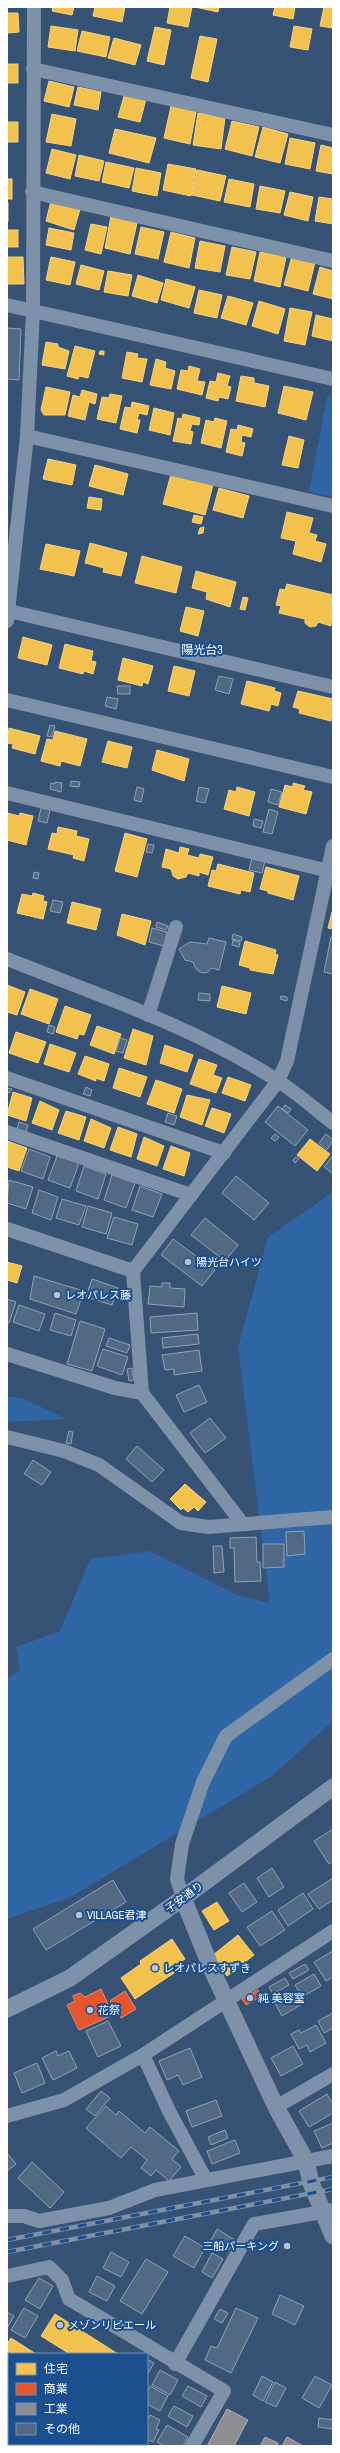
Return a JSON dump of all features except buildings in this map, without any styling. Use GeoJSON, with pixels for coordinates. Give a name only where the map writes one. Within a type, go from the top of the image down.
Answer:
{"type":"FeatureCollection","features":[{"type":"Feature","properties":{"kind":"street"},"geometry":{"type":"LineString","coordinates":[[34,7],[32,192],[33,311],[27,436],[8,616],[333,686]]}},
{"type":"Feature","properties":{"kind":"street"},"geometry":{"type":"LineString","coordinates":[[33,69],[333,135]]}},
{"type":"Feature","properties":{"kind":"street"},"geometry":{"type":"LineString","coordinates":[[32,192],[333,261]]}},
{"type":"Feature","properties":{"kind":"street"},"geometry":{"type":"LineString","coordinates":[[7,306],[333,379]]}},
{"type":"Feature","properties":{"kind":"street"},"geometry":{"type":"LineString","coordinates":[[27,436],[333,506]]}},
{"type":"Feature","properties":{"kind":"street"},"geometry":{"type":"LineString","coordinates":[[7,700],[333,777]]}},
{"type":"Feature","properties":{"kind":"street"},"geometry":{"type":"LineString","coordinates":[[7,793],[330,871]]}},
{"type":"Feature","properties":{"kind":"street"},"geometry":{"type":"LineString","coordinates":[[242,1523],[142,1393],[133,1271],[278,1081],[287,1061],[330,871],[333,846]]}},
{"type":"Feature","properties":{"kind":"street"},"geometry":{"type":"LineString","coordinates":[[148,1015],[176,927]]}},
{"type":"Feature","properties":{"kind":"street"},"geometry":{"type":"LineString","coordinates":[[7,959],[148,1015],[220,1048],[278,1081],[333,1123]]}},
{"type":"Feature","properties":{"kind":"street"},"geometry":{"type":"LineString","coordinates":[[7,1078],[224,1153]]}},
{"type":"Feature","properties":{"kind":"street"},"geometry":{"type":"LineString","coordinates":[[7,1132],[191,1195]]}},
{"type":"Feature","properties":{"kind":"street"},"geometry":{"type":"LineString","coordinates":[[7,1229],[133,1271]]}},
{"type":"Feature","properties":{"kind":"street"},"geometry":{"type":"LineString","coordinates":[[7,1354],[115,1388],[142,1393]]}},
{"type":"Feature","properties":{"kind":"street"},"geometry":{"type":"LineString","coordinates":[[7,1437],[64,1451],[99,1465],[181,1523],[208,1527],[242,1523],[333,1517]]}},
{"type":"Feature","properties":{"kind":"street"},"geometry":{"type":"LineString","coordinates":[[333,1659],[226,1736],[203,1782],[182,1844],[177,1879],[183,1898],[212,1970],[276,2107],[306,2161],[311,2183],[328,2211],[333,2236]]}},
{"type":"Feature","properties":{"kind":"street","name":"子安通り"},"geometry":{"type":"LineString","coordinates":[[7,2009],[70,1978],[183,1898],[333,1787]]}},
{"type":"Feature","properties":{"kind":"street"},"geometry":{"type":"LineString","coordinates":[[7,2116],[64,2100],[143,2055],[226,1999],[333,1931]]}},
{"type":"Feature","properties":{"kind":"street"},"geometry":{"type":"LineString","coordinates":[[143,2055],[169,2111],[206,2180]]}},
{"type":"Feature","properties":{"kind":"street"},"geometry":{"type":"LineString","coordinates":[[276,2107],[333,2074]]}},
{"type":"Feature","properties":{"kind":"street"},"geometry":{"type":"LineString","coordinates":[[9,2213],[39,2221],[109,2208],[155,2190],[333,2156]]}},
{"type":"Feature","properties":{"kind":"street"},"geometry":{"type":"LineString","coordinates":[[175,2364],[254,2224],[328,2211]]}},
{"type":"Feature","properties":{"kind":"street"},"geometry":{"type":"LineString","coordinates":[[7,2276],[49,2267],[62,2280],[69,2299],[175,2364],[224,2391],[192,2446]]}},
{"type":"Feature","properties":{"kind":"shaded area"},"geometry":{"type":"Polygon","coordinates":[[[333,395],[333,497],[309,492],[327,397],[333,395]]]}},
{"type":"Feature","properties":{"kind":"shaded area"},"geometry":{"type":"Polygon","coordinates":[[[333,1192],[333,1721],[272,1776],[71,1897],[7,1919],[7,1678],[20,1671],[16,1647],[60,1631],[90,1559],[150,1551],[240,1596],[270,1603],[238,1347],[268,1237],[333,1192]]]}},
{"type":"Feature","properties":{"kind":"shaded area"},"geometry":{"type":"Polygon","coordinates":[[[7,1396],[22,1398],[67,1419],[7,1422],[7,1396]]]}},
{"type":"Feature","properties":{"kind":"railway"},"geometry":{"type":"LineString","coordinates":[[7,2240],[333,2177]]}},
{"type":"Feature","properties":{"kind":"railway"},"geometry":{"type":"LineString","coordinates":[[7,2252],[333,2189]]}},
{"type":"Feature","properties":{"kind":"place","name":"陽光台ハイツ"},"geometry":{"type":"Point","coordinates":[188,1262]}},
{"type":"Feature","properties":{"kind":"place","name":"レオパレス藤"},"geometry":{"type":"Point","coordinates":[57,1295]}},
{"type":"Feature","properties":{"kind":"place","name":"VILLAGE君津"},"geometry":{"type":"Point","coordinates":[79,1915]}},
{"type":"Feature","properties":{"kind":"place","name":"レオパレスすずき"},"geometry":{"type":"Point","coordinates":[155,1968]}},
{"type":"Feature","properties":{"kind":"place","name":"純 美容室"},"geometry":{"type":"Point","coordinates":[250,1998]}},
{"type":"Feature","properties":{"kind":"place","name":"花祭"},"geometry":{"type":"Point","coordinates":[90,2010]}},
{"type":"Feature","properties":{"kind":"place","name":"三船パーキング"},"geometry":{"type":"Point","coordinates":[287,2246]}},
{"type":"Feature","properties":{"kind":"place","name":"メゾンリビエール"},"geometry":{"type":"Point","coordinates":[60,2325]}},
{"type":"Feature","properties":{"kind":"district","name":"陽光台3"},"geometry":{"type":"Point","coordinates":[202,650]}}]}
